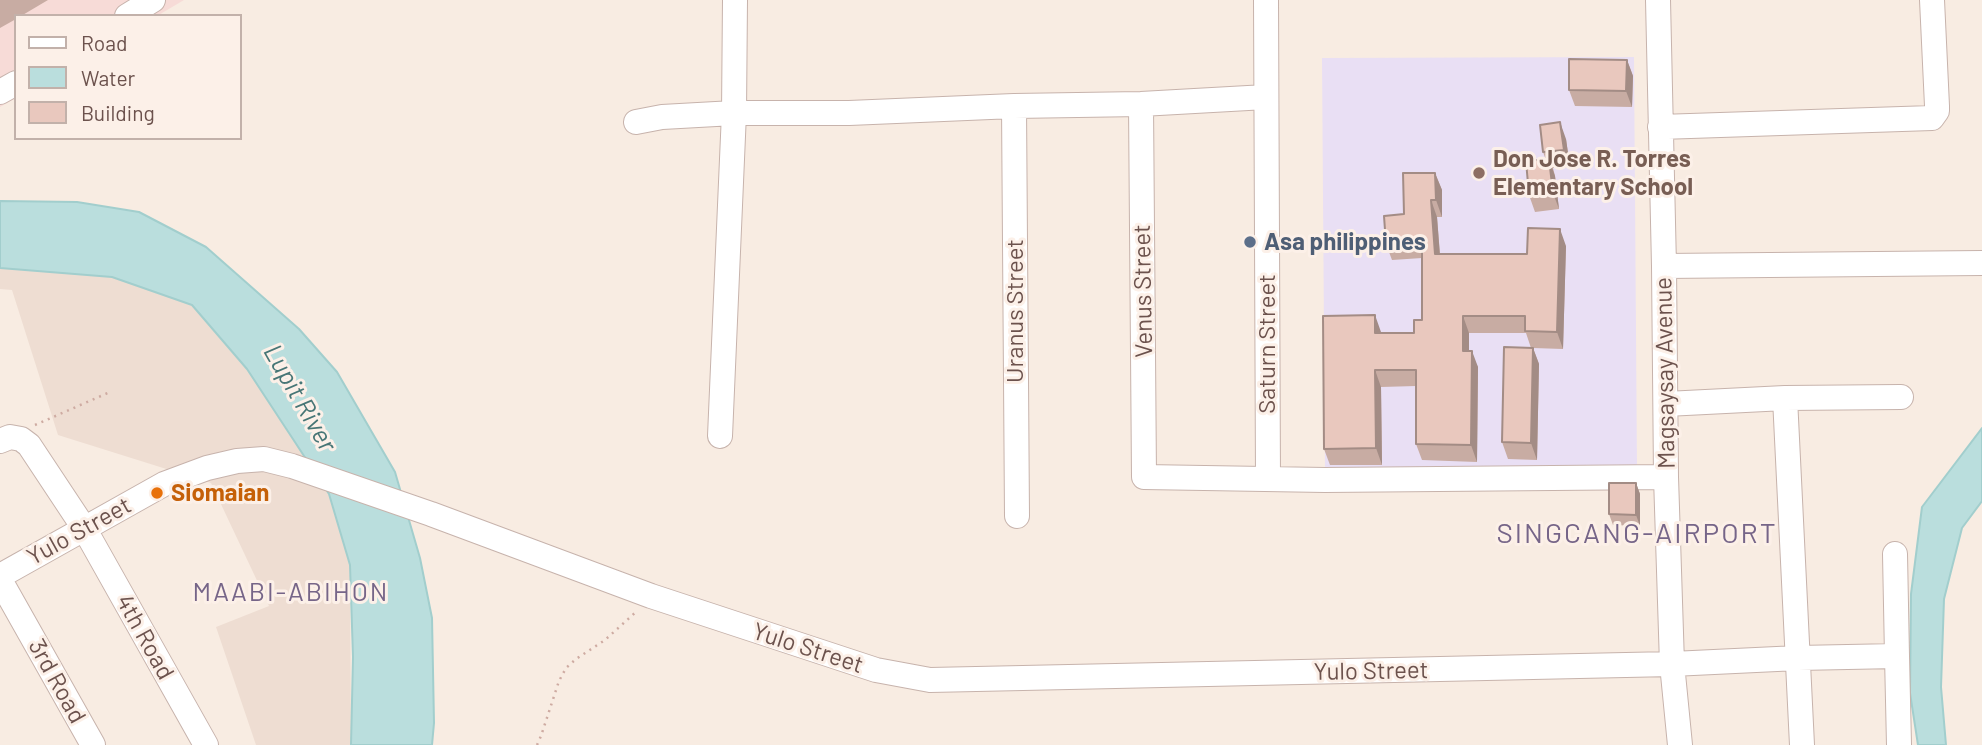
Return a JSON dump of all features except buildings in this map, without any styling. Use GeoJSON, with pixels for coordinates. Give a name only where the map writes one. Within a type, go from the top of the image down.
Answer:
{"type":"FeatureCollection","features":[{"type":"Feature","properties":{"kind":"street"},"geometry":{"type":"LineString","coordinates":[[130,14],[153,0]]}},
{"type":"Feature","properties":{"kind":"street"},"geometry":{"type":"LineString","coordinates":[[720,436],[734,113],[735,0]]}},
{"type":"Feature","properties":{"kind":"street","name":"Saturn Street"},"geometry":{"type":"LineString","coordinates":[[1266,0],[1268,478]]}},
{"type":"Feature","properties":{"kind":"street","name":"Magsaysay Avenue"},"geometry":{"type":"LineString","coordinates":[[1658,0],[1666,477],[1672,664],[1680,745]]}},
{"type":"Feature","properties":{"kind":"street"},"geometry":{"type":"LineString","coordinates":[[1660,127],[1932,118],[1937,106],[1932,0]]}},
{"type":"Feature","properties":{"kind":"street"},"geometry":{"type":"LineString","coordinates":[[636,122],[648,118],[734,113],[849,113],[1141,104],[1266,97]]}},
{"type":"Feature","properties":{"kind":"street","name":"Venus Street"},"geometry":{"type":"LineString","coordinates":[[1141,104],[1144,477],[1268,478]]}},
{"type":"Feature","properties":{"kind":"street","name":"Uranus Street"},"geometry":{"type":"LineString","coordinates":[[1014,106],[1017,516]]}},
{"type":"Feature","properties":{"kind":"street"},"geometry":{"type":"LineString","coordinates":[[1664,266],[1982,263]]}},
{"type":"Feature","properties":{"kind":"street"},"geometry":{"type":"LineString","coordinates":[[1666,404],[1785,398],[1901,397]]}},
{"type":"Feature","properties":{"kind":"street"},"geometry":{"type":"LineString","coordinates":[[1785,398],[1802,745]]}},
{"type":"Feature","properties":{"kind":"street","name":"4th Road"},"geometry":{"type":"LineString","coordinates":[[5,439],[21,439],[29,445],[84,528],[206,745]]}},
{"type":"Feature","properties":{"kind":"street","name":"Yulo Street"},"geometry":{"type":"LineString","coordinates":[[0,578],[164,484],[207,468],[237,461],[264,459],[292,466],[414,509],[651,596],[876,670],[930,680],[1672,664],[1897,656]]}},
{"type":"Feature","properties":{"kind":"street"},"geometry":{"type":"LineString","coordinates":[[1268,478],[1325,480],[1666,477]]}},
{"type":"Feature","properties":{"kind":"street"},"geometry":{"type":"LineString","coordinates":[[1895,554],[1899,745]]}},
{"type":"Feature","properties":{"kind":"street","name":"3rd Road"},"geometry":{"type":"LineString","coordinates":[[0,578],[93,745]]}},
{"type":"Feature","properties":{"kind":"path"},"geometry":{"type":"LineString","coordinates":[[5,439],[110,392]]}},
{"type":"Feature","properties":{"kind":"path"},"geometry":{"type":"LineString","coordinates":[[537,745],[552,699],[566,668],[621,627],[651,596]]}},
{"type":"Feature","properties":{"kind":"shaded area"},"geometry":{"type":"Polygon","coordinates":[[[0,0],[184,0],[160,14],[14,14],[14,99],[0,107],[0,0]]]}},
{"type":"Feature","properties":{"kind":"shaded area"},"geometry":{"type":"Polygon","coordinates":[[[1634,57],[1637,470],[1325,473],[1322,58],[1634,57]]]}},
{"type":"Feature","properties":{"kind":"shaded area"},"geometry":{"type":"Polygon","coordinates":[[[0,268],[112,277],[192,305],[247,369],[329,494],[350,565],[351,745],[256,745],[216,627],[269,606],[211,483],[58,435],[12,290],[0,289],[0,268]]]}},
{"type":"Feature","properties":{"kind":"water","name":"Lupit River"},"geometry":{"type":"Polygon","coordinates":[[[0,201],[77,202],[139,212],[206,247],[299,329],[337,372],[395,472],[420,558],[432,618],[432,745],[351,745],[353,657],[350,565],[329,494],[247,369],[192,305],[112,277],[0,268],[0,201]]]}},
{"type":"Feature","properties":{"kind":"water"},"geometry":{"type":"Polygon","coordinates":[[[1982,428],[1982,501],[1962,528],[1944,599],[1941,687],[1946,745],[1918,745],[1910,693],[1911,594],[1922,507],[1982,428]]]}},
{"type":"Feature","properties":{"kind":"place","name":"Don Jose R. Torres Elementary School"},"geometry":{"type":"Point","coordinates":[1479,173]}},
{"type":"Feature","properties":{"kind":"place","name":"Asa philippines"},"geometry":{"type":"Point","coordinates":[1250,242]}},
{"type":"Feature","properties":{"kind":"place","name":"Siomaian"},"geometry":{"type":"Point","coordinates":[157,493]}},
{"type":"Feature","properties":{"kind":"district","name":"SINGCANG-AIRPORT"},"geometry":{"type":"Point","coordinates":[1637,534]}},
{"type":"Feature","properties":{"kind":"district","name":"MAABI-ABIHON"},"geometry":{"type":"Point","coordinates":[291,592]}}]}
